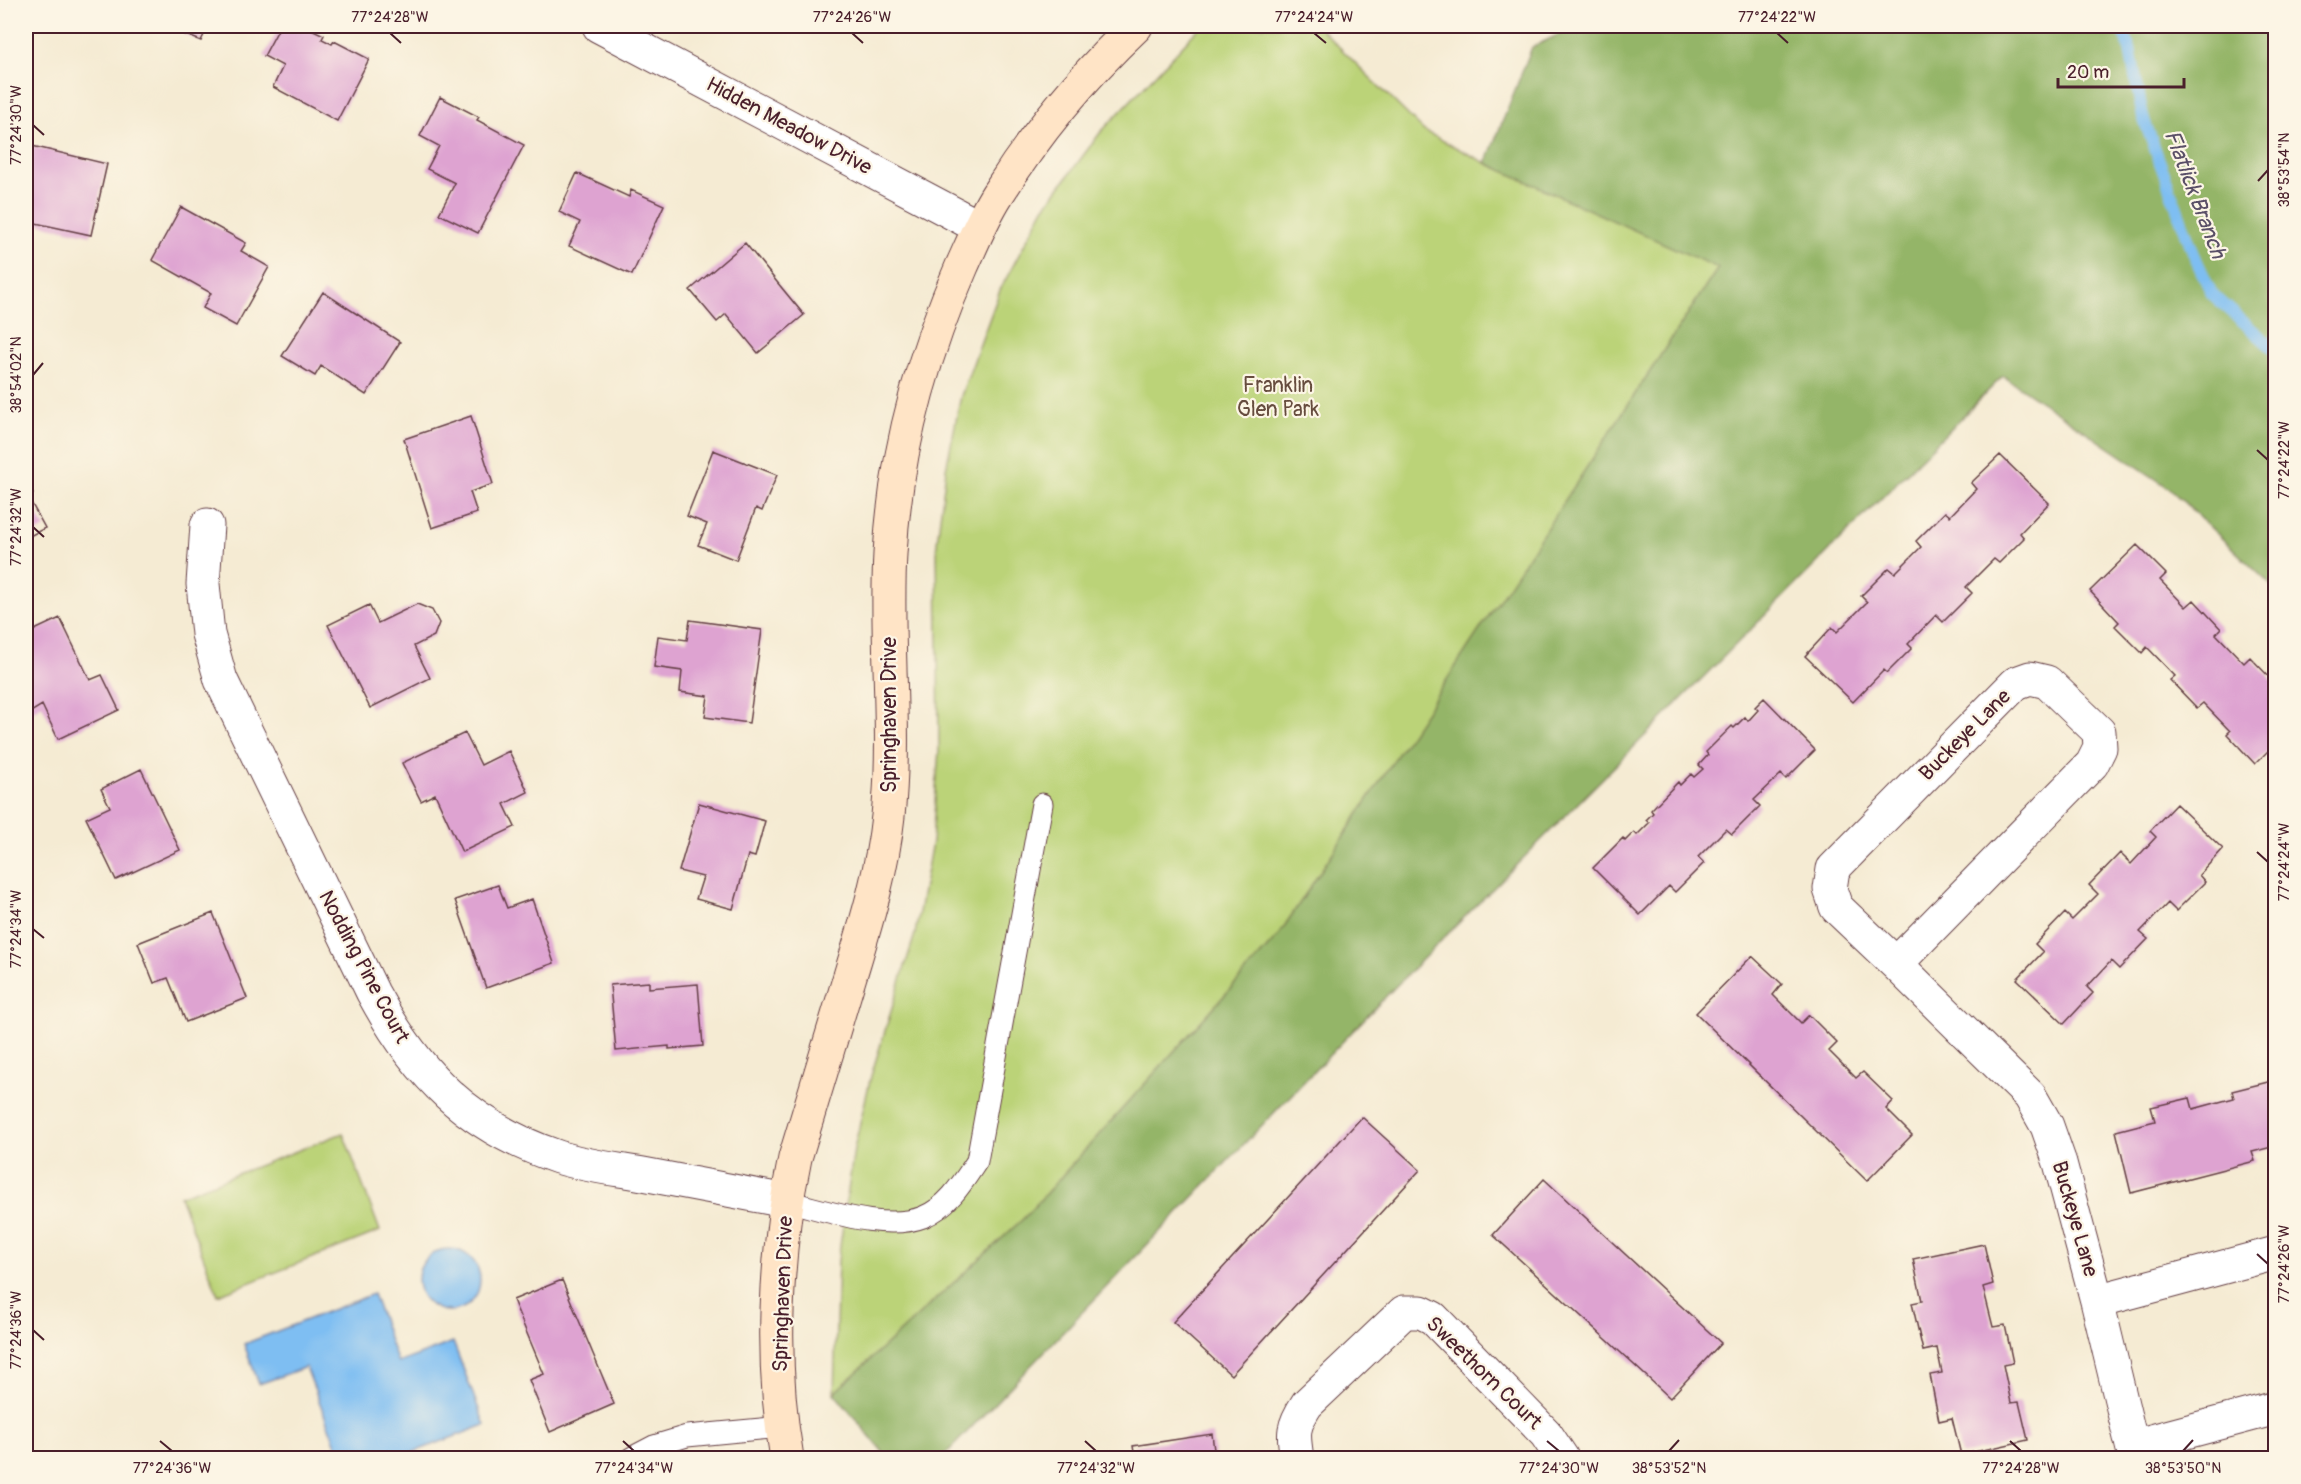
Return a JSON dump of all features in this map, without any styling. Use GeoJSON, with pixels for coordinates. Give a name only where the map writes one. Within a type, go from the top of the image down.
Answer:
{"type":"FeatureCollection","features":[{"type":"Feature","properties":{"kind":"street","name":"Hidden Meadow Drive"},"geometry":{"type":"LineString","coordinates":[[598,26],[979,227]]}},
{"type":"Feature","properties":{"kind":"street","name":"Springhaven Drive"},"geometry":{"type":"LineString","coordinates":[[785,1443],[778,1334],[780,1263],[786,1201],[795,1158],[877,885],[888,819],[893,751],[890,554],[896,491],[908,428],[927,355],[949,295],[979,227],[996,196],[1043,127],[1136,26]]}},
{"type":"Feature","properties":{"kind":"street","name":"Nodding Pine Court"},"geometry":{"type":"LineString","coordinates":[[207,525],[203,584],[208,634],[221,680],[373,993],[394,1031],[421,1067],[452,1098],[487,1124],[523,1144],[560,1158],[786,1201]]}},
{"type":"Feature","properties":{"kind":"street","name":"Buckeye Lane"},"geometry":{"type":"LineString","coordinates":[[1896,964],[2092,764],[2100,748],[2099,732],[2047,682],[2030,678],[2016,683],[1833,868],[1830,889],[1836,907],[2030,1096],[2047,1126],[2060,1163],[2097,1301],[2134,1452]]}},
{"type":"Feature","properties":{"kind":"street"},"geometry":{"type":"LineString","coordinates":[[2097,1301],[2276,1253]]}},
{"type":"Feature","properties":{"kind":"street","name":"Sweethorn Court"},"geometry":{"type":"LineString","coordinates":[[1297,1458],[1293,1431],[1307,1404],[1404,1312],[1421,1312],[1433,1317],[1546,1434],[1562,1458]]}},
{"type":"Feature","properties":{"kind":"street"},"geometry":{"type":"LineString","coordinates":[[2134,1452],[2276,1408]]}},
{"type":"Feature","properties":{"kind":"lane"},"geometry":{"type":"LineString","coordinates":[[786,1201],[875,1221],[904,1221],[924,1216],[937,1208],[962,1184],[977,1161],[1042,804]]}},
{"type":"Feature","properties":{"kind":"lane"},"geometry":{"type":"LineString","coordinates":[[631,1458],[654,1446],[687,1436],[785,1443]]}},
{"type":"Feature","properties":{"kind":"green space","name":"Franklin Glen Park"},"geometry":{"type":"Polygon","coordinates":[[[1201,26],[1318,26],[1424,131],[1486,163],[1719,268],[1278,936],[1023,1219],[834,1393],[838,1260],[854,1149],[871,1076],[915,934],[932,842],[939,750],[937,543],[946,469],[961,396],[1000,290],[1044,208],[1100,133],[1201,26]]]}},
{"type":"Feature","properties":{"kind":"green space"},"geometry":{"type":"Polygon","coordinates":[[[1577,26],[2275,26],[2275,589],[2169,488],[2003,376],[1395,987],[942,1458],[888,1458],[834,1393],[1023,1219],[1278,936],[1718,268],[1486,163],[1532,47],[1577,26]]]}},
{"type":"Feature","properties":{"kind":"green space"},"geometry":{"type":"Polygon","coordinates":[[[343,1133],[380,1231],[218,1295],[180,1196],[343,1133]]]}},
{"type":"Feature","properties":{"kind":"water"},"geometry":{"type":"Polygon","coordinates":[[[443,1249],[455,1249],[471,1258],[478,1268],[480,1280],[478,1292],[471,1302],[455,1311],[443,1311],[432,1306],[423,1297],[418,1286],[418,1274],[423,1263],[432,1254],[443,1249]]]}},
{"type":"Feature","properties":{"kind":"water"},"geometry":{"type":"Polygon","coordinates":[[[373,1294],[398,1363],[453,1342],[485,1425],[398,1458],[341,1458],[306,1367],[259,1384],[244,1344],[373,1294]]]}},
{"type":"Feature","properties":{"kind":"building"},"geometry":{"type":"Polygon","coordinates":[[[164,26],[208,26],[201,41],[164,26]]]}},
{"type":"Feature","properties":{"kind":"building"},"geometry":{"type":"Polygon","coordinates":[[[280,26],[305,26],[324,35],[322,39],[332,44],[334,41],[369,59],[337,121],[273,87],[283,66],[264,56],[280,26]]]}},
{"type":"Feature","properties":{"kind":"building"},"geometry":{"type":"Polygon","coordinates":[[[894,26],[932,26],[932,28],[894,28],[894,26]]]}},
{"type":"Feature","properties":{"kind":"building"},"geometry":{"type":"Polygon","coordinates":[[[440,97],[479,117],[477,120],[524,145],[478,233],[439,214],[455,183],[427,169],[439,146],[420,136],[440,97]]]}},
{"type":"Feature","properties":{"kind":"building"},"geometry":{"type":"Polygon","coordinates":[[[32,146],[107,164],[91,235],[26,221],[26,174],[32,146]]]}},
{"type":"Feature","properties":{"kind":"building"},"geometry":{"type":"Polygon","coordinates":[[[577,173],[629,197],[631,190],[664,205],[632,275],[569,246],[580,222],[559,212],[577,173]]]}},
{"type":"Feature","properties":{"kind":"building"},"geometry":{"type":"Polygon","coordinates":[[[181,207],[246,243],[241,251],[269,267],[236,326],[203,308],[211,293],[152,260],[181,207]]]}},
{"type":"Feature","properties":{"kind":"building"},"geometry":{"type":"Polygon","coordinates":[[[745,243],[804,315],[758,353],[726,314],[717,322],[690,290],[745,243]]]}},
{"type":"Feature","properties":{"kind":"building"},"geometry":{"type":"Polygon","coordinates":[[[323,292],[400,342],[366,395],[321,366],[315,376],[282,356],[323,292]]]}},
{"type":"Feature","properties":{"kind":"building"},"geometry":{"type":"Polygon","coordinates":[[[471,416],[493,484],[470,492],[477,513],[432,528],[404,439],[471,416]]]}},
{"type":"Feature","properties":{"kind":"building"},"geometry":{"type":"Polygon","coordinates":[[[713,450],[777,475],[762,511],[756,508],[736,560],[698,545],[707,524],[687,516],[713,450]]]}},
{"type":"Feature","properties":{"kind":"building"},"geometry":{"type":"Polygon","coordinates":[[[2000,455],[2049,503],[2020,533],[2024,538],[1999,563],[1994,559],[1966,587],[1972,593],[1943,622],[1936,615],[1908,644],[1912,648],[1887,673],[1884,670],[1853,702],[1805,656],[1832,627],[1837,632],[1867,602],[1861,596],[1889,568],[1895,573],[1921,547],[1916,541],[1945,512],[1950,516],[1976,489],[1971,483],[2000,455]]]}},
{"type":"Feature","properties":{"kind":"building"},"geometry":{"type":"Polygon","coordinates":[[[26,479],[33,494],[28,497],[45,528],[26,538],[26,479]]]}},
{"type":"Feature","properties":{"kind":"building"},"geometry":{"type":"Polygon","coordinates":[[[2137,545],[2166,574],[2160,580],[2186,607],[2194,600],[2221,629],[2216,634],[2244,663],[2250,657],[2276,684],[2276,743],[2255,764],[2227,734],[2230,731],[2203,703],[2197,708],[2170,680],[2175,676],[2147,647],[2142,653],[2115,626],[2119,622],[2090,591],[2137,545]]]}},
{"type":"Feature","properties":{"kind":"building"},"geometry":{"type":"Polygon","coordinates":[[[417,604],[432,610],[439,623],[434,636],[414,646],[430,678],[370,708],[328,625],[369,605],[378,623],[417,604]]]}},
{"type":"Feature","properties":{"kind":"building"},"geometry":{"type":"Polygon","coordinates":[[[60,618],[90,680],[102,675],[119,710],[58,739],[42,705],[26,715],[26,634],[60,618]]]}},
{"type":"Feature","properties":{"kind":"building"},"geometry":{"type":"Polygon","coordinates":[[[690,620],[762,630],[749,723],[705,717],[708,696],[680,692],[682,671],[654,667],[658,636],[687,640],[690,620]]]}},
{"type":"Feature","properties":{"kind":"building"},"geometry":{"type":"Polygon","coordinates":[[[1764,698],[1815,750],[1786,779],[1781,774],[1754,800],[1760,806],[1732,834],[1726,829],[1698,857],[1704,863],[1675,892],[1669,886],[1640,915],[1593,868],[1623,838],[1625,841],[1634,832],[1637,835],[1649,823],[1646,820],[1653,813],[1651,810],[1678,782],[1680,785],[1691,774],[1694,777],[1703,769],[1699,765],[1708,755],[1706,752],[1732,726],[1734,728],[1745,717],[1748,721],[1758,710],[1755,707],[1764,698]]]}},
{"type":"Feature","properties":{"kind":"building"},"geometry":{"type":"Polygon","coordinates":[[[465,733],[481,765],[509,751],[528,792],[504,804],[515,827],[462,852],[435,794],[421,801],[402,763],[465,733]]]}},
{"type":"Feature","properties":{"kind":"building"},"geometry":{"type":"Polygon","coordinates":[[[141,769],[180,850],[116,880],[86,818],[110,807],[101,789],[141,769]]]}},
{"type":"Feature","properties":{"kind":"building"},"geometry":{"type":"Polygon","coordinates":[[[699,803],[765,821],[755,857],[748,855],[733,909],[696,899],[703,877],[679,871],[699,803]]]}},
{"type":"Feature","properties":{"kind":"building"},"geometry":{"type":"Polygon","coordinates":[[[2176,804],[2223,849],[2199,875],[2205,882],[2176,911],[2168,903],[2140,932],[2148,939],[2119,969],[2111,961],[2087,987],[2093,993],[2064,1024],[2017,979],[2043,952],[2035,944],[2065,913],[2072,920],[2098,894],[2089,885],[2120,853],[2131,864],[2156,837],[2150,831],[2176,804]]]}},
{"type":"Feature","properties":{"kind":"building"},"geometry":{"type":"Polygon","coordinates":[[[498,885],[507,908],[532,899],[554,963],[486,988],[455,900],[498,885]]]}},
{"type":"Feature","properties":{"kind":"building"},"geometry":{"type":"Polygon","coordinates":[[[213,913],[247,998],[186,1022],[168,978],[154,983],[138,943],[213,913]]]}},
{"type":"Feature","properties":{"kind":"building"},"geometry":{"type":"Polygon","coordinates":[[[1752,956],[1782,984],[1773,995],[1801,1023],[1809,1015],[1837,1043],[1829,1051],[1856,1078],[1863,1072],[1893,1101],[1886,1109],[1912,1135],[1867,1181],[1696,1013],[1752,956]]]}},
{"type":"Feature","properties":{"kind":"building"},"geometry":{"type":"Polygon","coordinates":[[[649,982],[649,988],[698,984],[703,1046],[669,1049],[669,1046],[616,1051],[610,985],[649,982]]]}},
{"type":"Feature","properties":{"kind":"building"},"geometry":{"type":"Polygon","coordinates":[[[2276,1080],[2276,1146],[2252,1152],[2255,1161],[2131,1193],[2116,1131],[2155,1121],[2151,1107],[2190,1098],[2193,1109],[2234,1098],[2232,1091],[2276,1080]]]}},
{"type":"Feature","properties":{"kind":"building"},"geometry":{"type":"Polygon","coordinates":[[[1362,1117],[1420,1170],[1231,1375],[1173,1322],[1362,1117]]]}},
{"type":"Feature","properties":{"kind":"building"},"geometry":{"type":"Polygon","coordinates":[[[1544,1179],[1721,1343],[1670,1398],[1493,1235],[1544,1179]]]}},
{"type":"Feature","properties":{"kind":"building"},"geometry":{"type":"Polygon","coordinates":[[[1984,1244],[1993,1284],[1983,1287],[1993,1327],[2005,1325],[2013,1363],[2003,1365],[2011,1403],[2019,1402],[2028,1440],[1961,1455],[1952,1418],[1939,1421],[1930,1375],[1942,1373],[1937,1348],[1923,1351],[1912,1303],[1922,1301],[1913,1259],[1984,1244]]]}},
{"type":"Feature","properties":{"kind":"building"},"geometry":{"type":"Polygon","coordinates":[[[562,1280],[614,1404],[550,1432],[529,1380],[544,1374],[513,1300],[562,1280]]]}},
{"type":"Feature","properties":{"kind":"building"},"geometry":{"type":"Polygon","coordinates":[[[1212,1434],[1215,1458],[1135,1458],[1133,1446],[1212,1434]]]}},
{"type":"Feature","properties":{"kind":"waterway","name":"Flatlick Branch"},"geometry":{"type":"LineString","coordinates":[[2121,26],[2130,49],[2143,117],[2195,257],[2212,294],[2276,351]]}}]}
